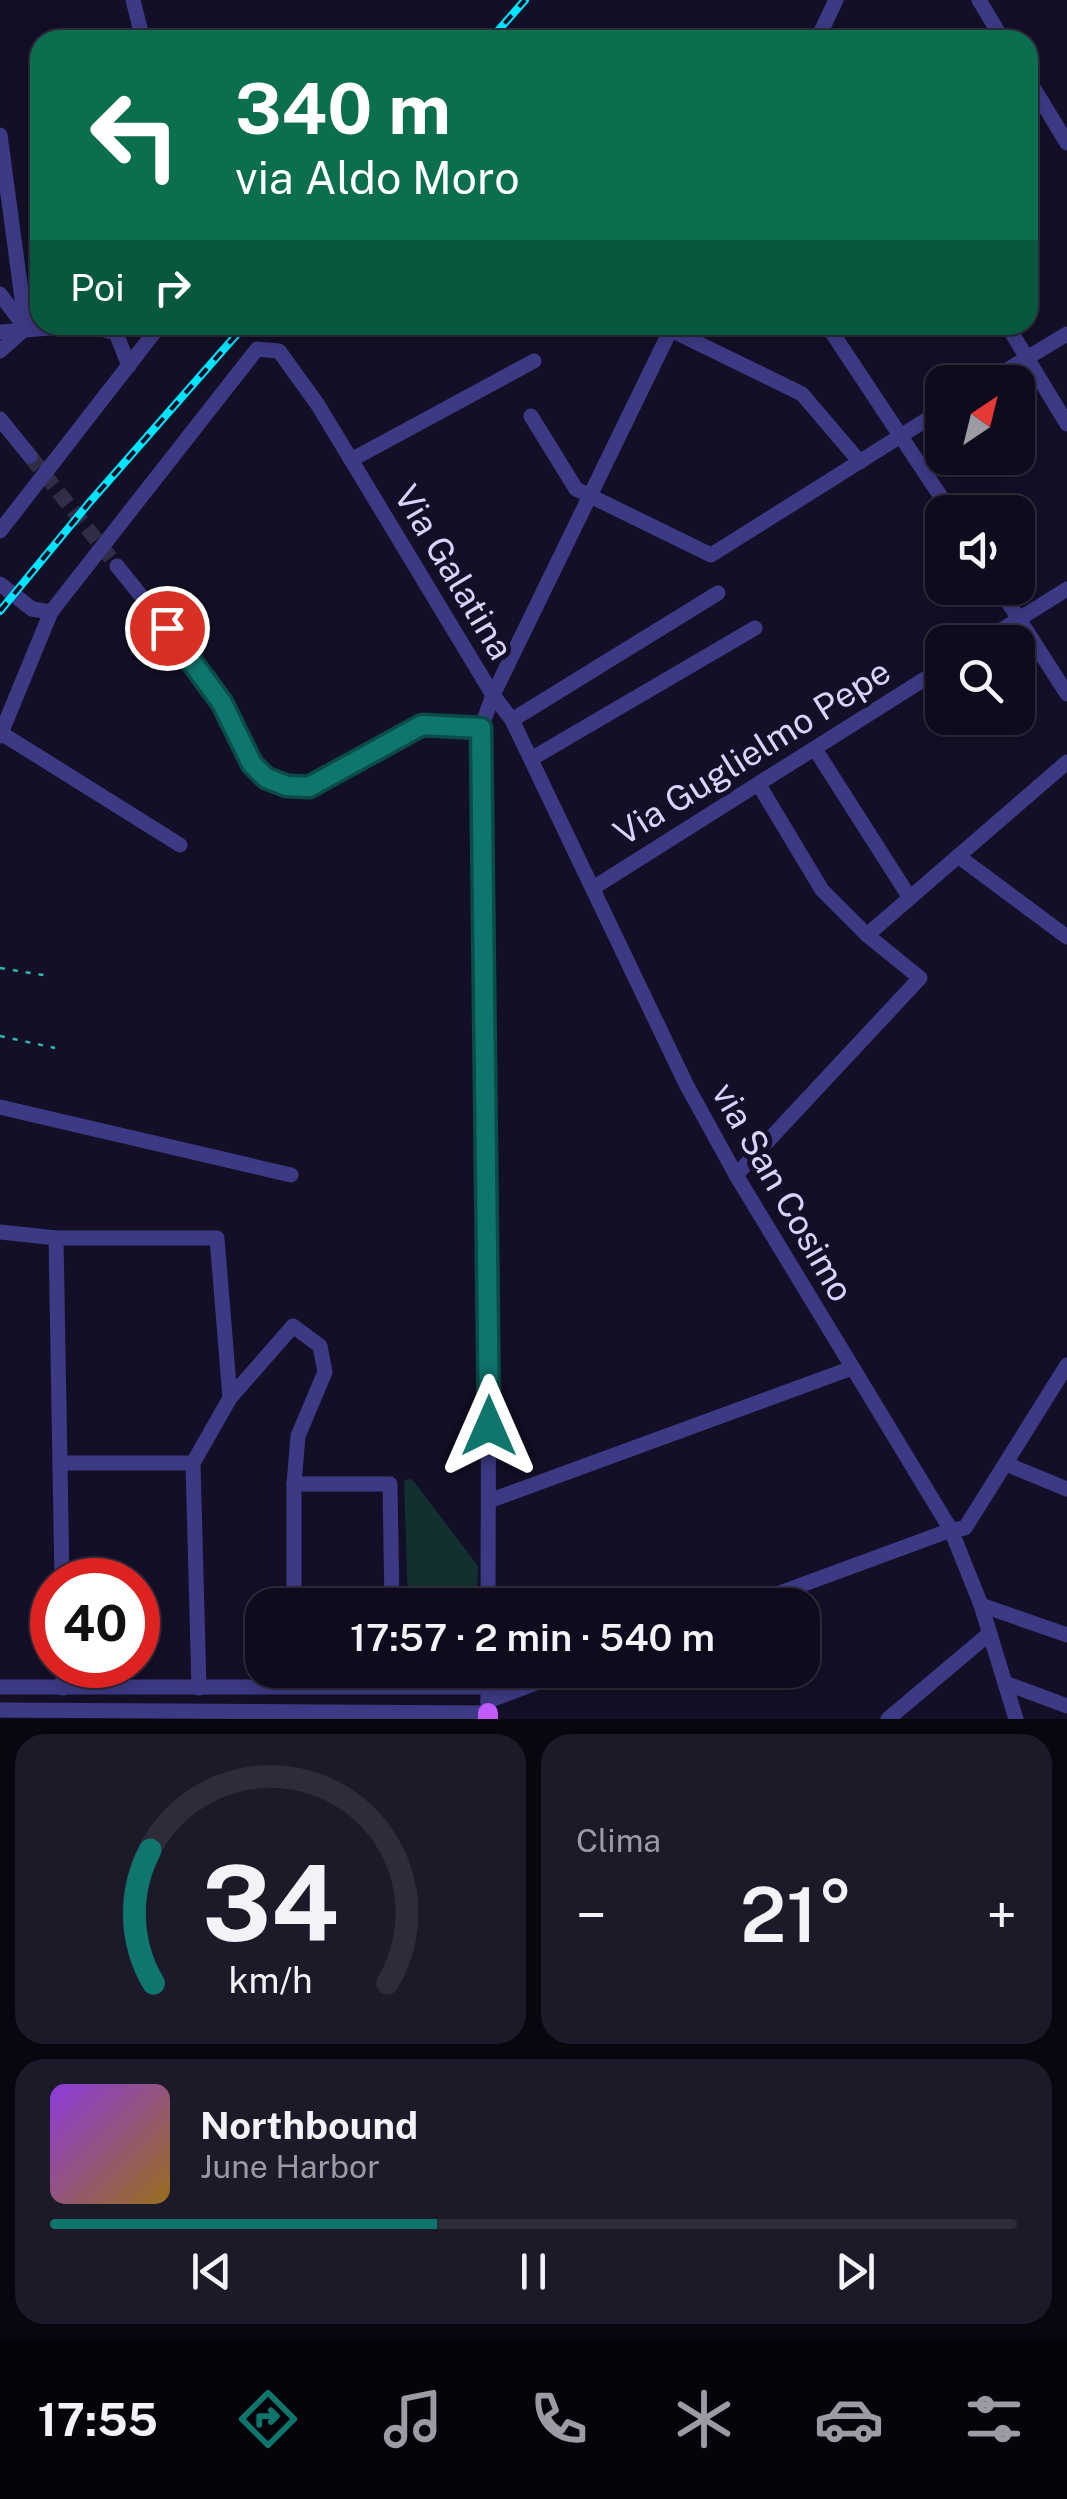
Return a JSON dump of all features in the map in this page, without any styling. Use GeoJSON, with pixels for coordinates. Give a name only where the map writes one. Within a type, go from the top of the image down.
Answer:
{"type":"FeatureCollection","features":[{"type":"Feature","properties":{"kind":"street"},"geometry":{"type":"LineString","coordinates":[[134,0],[141,30]]}},
{"type":"Feature","properties":{"kind":"street"},"geometry":{"type":"LineString","coordinates":[[825,30],[836,0]]}},
{"type":"Feature","properties":{"kind":"street"},"geometry":{"type":"LineString","coordinates":[[979,0],[997,30]]}},
{"type":"Feature","properties":{"kind":"street"},"geometry":{"type":"LineString","coordinates":[[1038,95],[1067,143]]}},
{"type":"Feature","properties":{"kind":"street"},"geometry":{"type":"LineString","coordinates":[[0,134],[26,328]]}},
{"type":"Feature","properties":{"kind":"street"},"geometry":{"type":"LineString","coordinates":[[0,246],[16,240]]}},
{"type":"Feature","properties":{"kind":"street"},"geometry":{"type":"LineString","coordinates":[[0,294],[26,328]]}},
{"type":"Feature","properties":{"kind":"street"},"geometry":{"type":"LineString","coordinates":[[0,352],[26,328]]}},
{"type":"Feature","properties":{"kind":"street"},"geometry":{"type":"LineString","coordinates":[[0,332],[30,328]]}},
{"type":"Feature","properties":{"kind":"street"},"geometry":{"type":"LineString","coordinates":[[1015,365],[1067,334]]}},
{"type":"Feature","properties":{"kind":"street"},"geometry":{"type":"LineString","coordinates":[[117,335],[129,366]]}},
{"type":"Feature","properties":{"kind":"street"},"geometry":{"type":"LineString","coordinates":[[0,532],[129,366],[148,335]]}},
{"type":"Feature","properties":{"kind":"street"},"geometry":{"type":"LineString","coordinates":[[493,695],[669,335]]}},
{"type":"Feature","properties":{"kind":"street"},"geometry":{"type":"LineString","coordinates":[[686,335],[802,394],[860,462]]}},
{"type":"Feature","properties":{"kind":"street"},"geometry":{"type":"LineString","coordinates":[[834,335],[939,495]]}},
{"type":"Feature","properties":{"kind":"street"},"geometry":{"type":"LineString","coordinates":[[1012,335],[1067,424]]}},
{"type":"Feature","properties":{"kind":"street","name":"Via Galatina"},"geometry":{"type":"LineString","coordinates":[[51,612],[258,349],[279,351],[318,405],[493,695],[481,728],[489,1239],[488,1588]]}},
{"type":"Feature","properties":{"kind":"street"},"geometry":{"type":"LineString","coordinates":[[351,460],[534,362]]}},
{"type":"Feature","properties":{"kind":"street"},"geometry":{"type":"LineString","coordinates":[[530,416],[576,490],[711,555],[925,420]]}},
{"type":"Feature","properties":{"kind":"street"},"geometry":{"type":"LineString","coordinates":[[0,418],[30,456]]}},
{"type":"Feature","properties":{"kind":"street"},"geometry":{"type":"LineString","coordinates":[[117,566],[212,688],[252,764],[266,778],[287,786],[309,787],[422,725],[481,728]]}},
{"type":"Feature","properties":{"kind":"street"},"geometry":{"type":"LineString","coordinates":[[0,584],[32,609],[51,612],[0,735],[180,845]]}},
{"type":"Feature","properties":{"kind":"street"},"geometry":{"type":"LineString","coordinates":[[1010,625],[1067,589]]}},
{"type":"Feature","properties":{"kind":"street"},"geometry":{"type":"LineString","coordinates":[[512,720],[718,593]]}},
{"type":"Feature","properties":{"kind":"street"},"geometry":{"type":"LineString","coordinates":[[1011,605],[1067,694]]}},
{"type":"Feature","properties":{"kind":"street"},"geometry":{"type":"LineString","coordinates":[[531,759],[755,628]]}},
{"type":"Feature","properties":{"kind":"street","name":"Via Guglielmo Pepe"},"geometry":{"type":"LineString","coordinates":[[593,888],[925,679]]}},
{"type":"Feature","properties":{"kind":"street","name":"via San Cosimo"},"geometry":{"type":"LineString","coordinates":[[493,695],[512,720],[686,1084],[736,1175],[951,1530],[981,1605],[1016,1719]]}},
{"type":"Feature","properties":{"kind":"street"},"geometry":{"type":"LineString","coordinates":[[815,748],[910,898]]}},
{"type":"Feature","properties":{"kind":"street"},"geometry":{"type":"LineString","coordinates":[[867,935],[1067,762]]}},
{"type":"Feature","properties":{"kind":"street"},"geometry":{"type":"LineString","coordinates":[[736,1175],[920,978],[867,935],[822,890],[759,785]]}},
{"type":"Feature","properties":{"kind":"street"},"geometry":{"type":"LineString","coordinates":[[958,856],[1067,937]]}},
{"type":"Feature","properties":{"kind":"street"},"geometry":{"type":"LineString","coordinates":[[0,1108],[291,1175]]}},
{"type":"Feature","properties":{"kind":"street"},"geometry":{"type":"LineString","coordinates":[[0,1232],[56,1238],[216,1238],[230,1398]]}},
{"type":"Feature","properties":{"kind":"street"},"geometry":{"type":"LineString","coordinates":[[56,1238],[62,1558]]}},
{"type":"Feature","properties":{"kind":"street"},"geometry":{"type":"LineString","coordinates":[[199,1688],[193,1463],[230,1398],[293,1326],[320,1346],[325,1372],[298,1436],[294,1588]]}},
{"type":"Feature","properties":{"kind":"street"},"geometry":{"type":"LineString","coordinates":[[794,1588],[965,1528],[1067,1365]]}},
{"type":"Feature","properties":{"kind":"street"},"geometry":{"type":"LineString","coordinates":[[489,1500],[852,1368]]}},
{"type":"Feature","properties":{"kind":"street"},"geometry":{"type":"LineString","coordinates":[[60,1463],[193,1463]]}},
{"type":"Feature","properties":{"kind":"street"},"geometry":{"type":"LineString","coordinates":[[1006,1464],[1067,1488]]}},
{"type":"Feature","properties":{"kind":"street"},"geometry":{"type":"LineString","coordinates":[[294,1484],[390,1484],[392,1588]]}},
{"type":"Feature","properties":{"kind":"street"},"geometry":{"type":"LineString","coordinates":[[981,1605],[1067,1635]]}},
{"type":"Feature","properties":{"kind":"street"},"geometry":{"type":"LineString","coordinates":[[888,1719],[990,1634]]}},
{"type":"Feature","properties":{"kind":"street"},"geometry":{"type":"LineString","coordinates":[[160,1688],[245,1683]]}},
{"type":"Feature","properties":{"kind":"street"},"geometry":{"type":"LineString","coordinates":[[1005,1683],[1067,1706]]}},
{"type":"Feature","properties":{"kind":"street"},"geometry":{"type":"LineString","coordinates":[[0,1688],[30,1688]]}},
{"type":"Feature","properties":{"kind":"street"},"geometry":{"type":"LineString","coordinates":[[394,1688],[488,1698]]}},
{"type":"Feature","properties":{"kind":"street"},"geometry":{"type":"LineString","coordinates":[[0,1710],[488,1698],[518,1688]]}},
{"type":"Feature","properties":{"kind":"path"},"geometry":{"type":"LineString","coordinates":[[0,968],[49,976]]}},
{"type":"Feature","properties":{"kind":"path"},"geometry":{"type":"LineString","coordinates":[[0,1036],[55,1048]]}},
{"type":"Feature","properties":{"kind":"green space"},"geometry":{"type":"Polygon","coordinates":[[[412,1479],[478,1566],[477,1588],[407,1588],[404,1480],[412,1479]]]}},
{"type":"Feature","properties":{"kind":"tunnel"},"geometry":{"type":"LineString","coordinates":[[30,456],[117,566]]}},
{"type":"Feature","properties":{"kind":"railway"},"geometry":{"type":"LineString","coordinates":[[499,30],[525,0]]}},
{"type":"Feature","properties":{"kind":"railway"},"geometry":{"type":"LineString","coordinates":[[0,611],[236,335]]}},
{"type":"Feature","properties":{"kind":"route"},"geometry":{"type":"LineString","coordinates":[[167,628],[222,703],[252,764],[266,778],[287,786],[309,787],[422,725],[481,728],[489,1426]]}}]}
